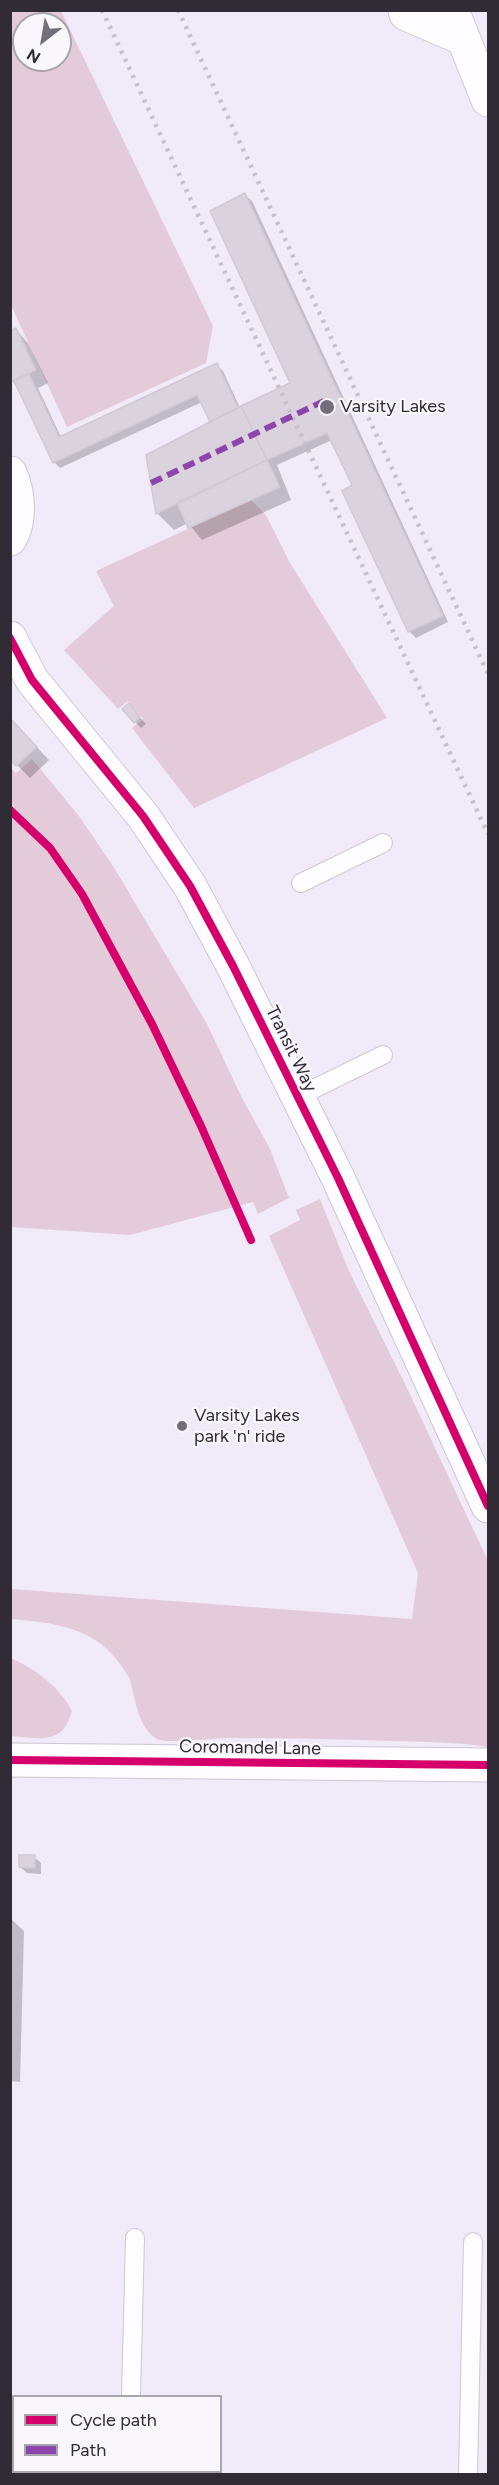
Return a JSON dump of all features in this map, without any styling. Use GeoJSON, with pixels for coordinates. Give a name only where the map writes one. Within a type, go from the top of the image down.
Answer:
{"type":"FeatureCollection","features":[{"type":"Feature","properties":{"kind":"main road"},"geometry":{"type":"LineString","coordinates":[[405,10],[406,14],[457,24],[489,100]]}},
{"type":"Feature","properties":{"kind":"main road"},"geometry":{"type":"LineString","coordinates":[[10,473],[18,504],[15,531],[10,539]]}},
{"type":"Feature","properties":{"kind":"main road","name":"Transit Way"},"geometry":{"type":"LineString","coordinates":[[10,638],[21,673],[143,816],[190,886],[233,966],[338,1178],[489,1506]]}},
{"type":"Feature","properties":{"kind":"main road","name":"Coromandel Lane"},"geometry":{"type":"LineString","coordinates":[[10,1760],[489,1765]]}},
{"type":"Feature","properties":{"kind":"lane"},"geometry":{"type":"LineString","coordinates":[[301,883],[383,843]]}},
{"type":"Feature","properties":{"kind":"lane"},"geometry":{"type":"LineString","coordinates":[[297,1097],[382,1055]]}},
{"type":"Feature","properties":{"kind":"lane"},"geometry":{"type":"LineString","coordinates":[[131,2395],[135,2238]]}},
{"type":"Feature","properties":{"kind":"lane"},"geometry":{"type":"LineString","coordinates":[[468,2475],[473,2242]]}},
{"type":"Feature","properties":{"kind":"shaded area"},"geometry":{"type":"Polygon","coordinates":[[[10,11],[61,11],[12,12],[12,72],[72,72],[72,34],[213,326],[206,363],[67,427],[11,305],[10,11]]]}},
{"type":"Feature","properties":{"kind":"shaded area"},"geometry":{"type":"Polygon","coordinates":[[[251,500],[266,515],[290,563],[387,718],[194,808],[132,728],[143,719],[128,701],[118,709],[64,650],[114,606],[96,571],[251,500]]]}},
{"type":"Feature","properties":{"kind":"shaded area"},"geometry":{"type":"Polygon","coordinates":[[[32,759],[79,816],[115,869],[207,1024],[242,1098],[270,1149],[289,1198],[258,1214],[253,1202],[130,1235],[11,1227],[10,767],[16,773],[32,759]]]}},
{"type":"Feature","properties":{"kind":"shaded area"},"geometry":{"type":"Polygon","coordinates":[[[320,1199],[349,1271],[488,1561],[488,1747],[441,1742],[157,1739],[142,1721],[129,1677],[112,1654],[100,1643],[87,1635],[59,1625],[11,1619],[11,1589],[412,1619],[418,1573],[269,1236],[300,1220],[296,1210],[320,1199]]]}},
{"type":"Feature","properties":{"kind":"shaded area"},"geometry":{"type":"Polygon","coordinates":[[[11,1658],[46,1680],[67,1702],[72,1711],[63,1730],[56,1735],[40,1738],[11,1736],[11,1658]]]}},
{"type":"Feature","properties":{"kind":"building"},"geometry":{"type":"Polygon","coordinates":[[[245,193],[443,616],[408,632],[342,491],[352,485],[327,433],[267,460],[241,406],[290,383],[210,211],[245,193]]]}},
{"type":"Feature","properties":{"kind":"building"},"geometry":{"type":"Polygon","coordinates":[[[16,328],[36,370],[10,382],[10,331],[16,328]]]}},
{"type":"Feature","properties":{"kind":"building"},"geometry":{"type":"Polygon","coordinates":[[[217,363],[238,408],[210,422],[197,395],[53,463],[14,381],[29,374],[59,437],[217,363]]]}},
{"type":"Feature","properties":{"kind":"building"},"geometry":{"type":"Polygon","coordinates":[[[241,406],[267,460],[156,514],[146,455],[241,406]]]}},
{"type":"Feature","properties":{"kind":"building"},"geometry":{"type":"Polygon","coordinates":[[[267,460],[280,487],[188,528],[177,503],[267,460]]]}},
{"type":"Feature","properties":{"kind":"building"},"geometry":{"type":"Polygon","coordinates":[[[129,703],[140,717],[134,723],[122,709],[129,703]]]}},
{"type":"Feature","properties":{"kind":"building"},"geometry":{"type":"Polygon","coordinates":[[[10,718],[37,747],[16,766],[10,760],[10,718]]]}},
{"type":"Feature","properties":{"kind":"building"},"geometry":{"type":"Polygon","coordinates":[[[19,1855],[35,1855],[35,1868],[19,1867],[19,1855]]]}},
{"type":"Feature","properties":{"kind":"railway"},"geometry":{"type":"LineString","coordinates":[[102,10],[488,834]]}},
{"type":"Feature","properties":{"kind":"railway"},"geometry":{"type":"LineString","coordinates":[[178,10],[488,674]]}},
{"type":"Feature","properties":{"kind":"marked path"},"geometry":{"type":"LineString","coordinates":[[151,483],[324,401]]}},
{"type":"Feature","properties":{"kind":"cycle path"},"geometry":{"type":"LineString","coordinates":[[10,638],[32,680],[143,816],[190,886],[233,966],[338,1178],[488,1506]]}},
{"type":"Feature","properties":{"kind":"cycle path"},"geometry":{"type":"LineString","coordinates":[[10,810],[50,848],[82,894],[152,1024],[201,1126],[251,1240]]}},
{"type":"Feature","properties":{"kind":"cycle path"},"geometry":{"type":"LineString","coordinates":[[10,1760],[488,1765]]}},
{"type":"Feature","properties":{"kind":"place","name":"Varsity Lakes"},"geometry":{"type":"Point","coordinates":[327,407]}},
{"type":"Feature","properties":{"kind":"place","name":"Varsity Lakes park 'n' ride"},"geometry":{"type":"Point","coordinates":[182,1426]}}]}
